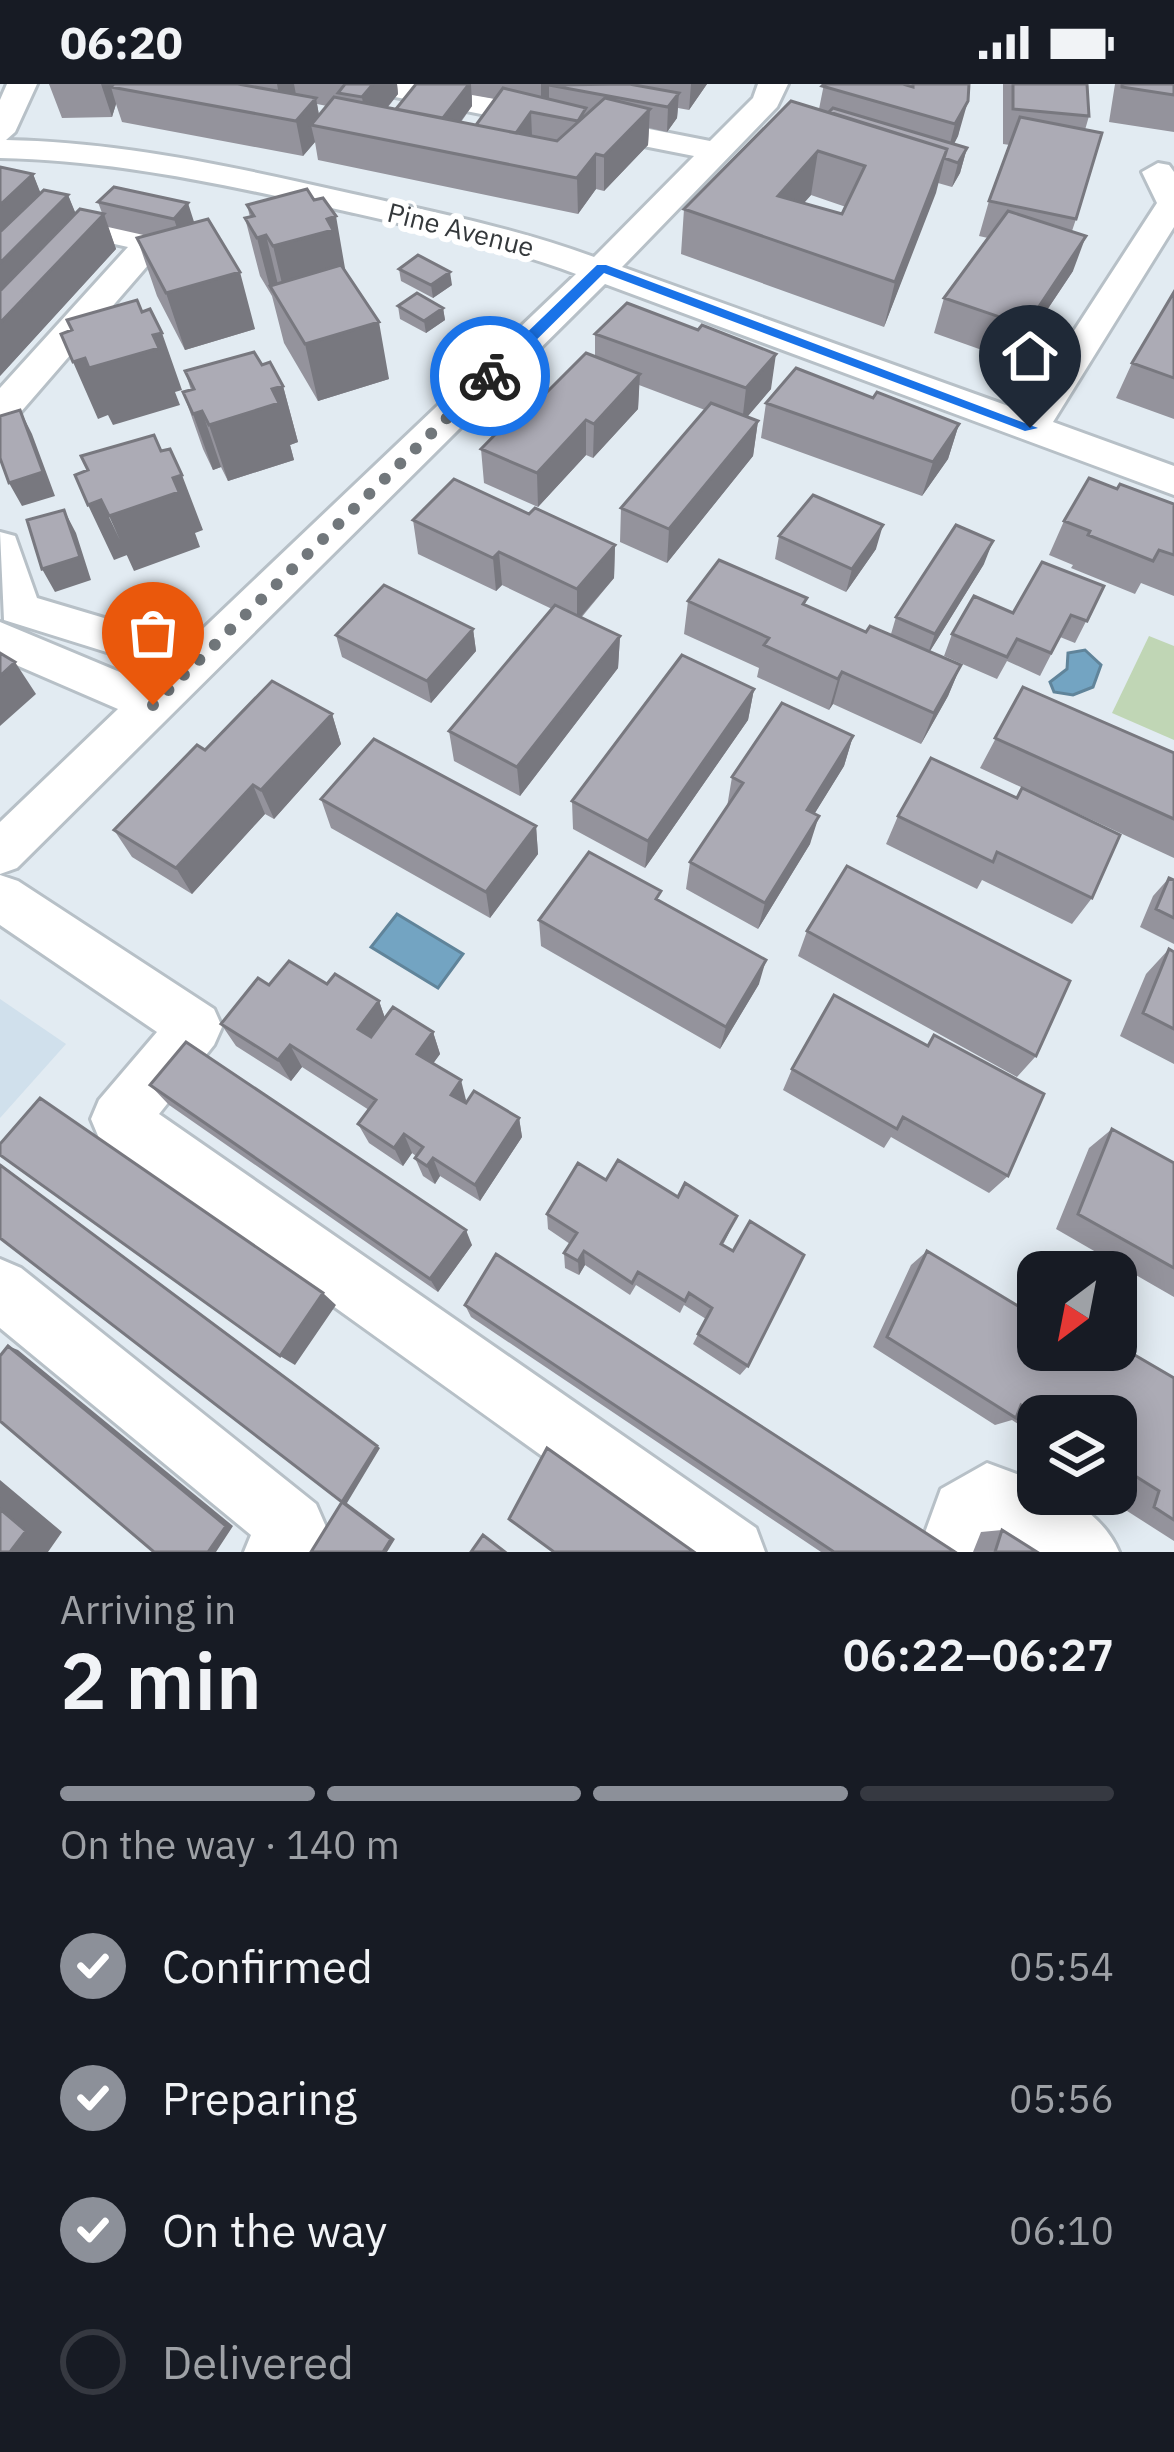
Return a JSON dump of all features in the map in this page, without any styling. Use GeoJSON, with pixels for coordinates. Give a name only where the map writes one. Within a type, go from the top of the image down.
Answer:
{"type":"FeatureCollection","features":[{"type":"Feature","properties":{"kind":"street"},"geometry":{"type":"LineString","coordinates":[[0,131],[22,84]]}},
{"type":"Feature","properties":{"kind":"street"},"geometry":{"type":"LineString","coordinates":[[0,853],[602,268],[766,101],[773,84]]}},
{"type":"Feature","properties":{"kind":"street"},"geometry":{"type":"LineString","coordinates":[[386,85],[715,151]]}},
{"type":"Feature","properties":{"kind":"street","name":"Pine Avenue"},"geometry":{"type":"LineString","coordinates":[[0,149],[63,150],[159,165],[436,221],[602,268],[1174,481]]}},
{"type":"Feature","properties":{"kind":"street"},"geometry":{"type":"LineString","coordinates":[[0,412],[151,242],[87,238],[159,165]]}},
{"type":"Feature","properties":{"kind":"street"},"geometry":{"type":"LineString","coordinates":[[1030,428],[1173,203],[1158,172]]}},
{"type":"Feature","properties":{"kind":"street"},"geometry":{"type":"LineString","coordinates":[[0,547],[6,618]]}},
{"type":"Feature","properties":{"kind":"street"},"geometry":{"type":"LineString","coordinates":[[6,618],[197,663]]}},
{"type":"Feature","properties":{"kind":"street"},"geometry":{"type":"LineString","coordinates":[[6,618],[153,705]]}},
{"type":"Feature","properties":{"kind":"street"},"geometry":{"type":"LineString","coordinates":[[0,897],[195,1027],[118,1119],[732,1552]]}},
{"type":"Feature","properties":{"kind":"street"},"geometry":{"type":"LineString","coordinates":[[0,1289],[293,1527],[278,1552]]}},
{"type":"Feature","properties":{"kind":"street"},"geometry":{"type":"LineString","coordinates":[[951,1552],[964,1512],[988,1496],[1021,1508],[1086,1552]]}},
{"type":"Feature","properties":{"kind":"shaded area"},"geometry":{"type":"Polygon","coordinates":[[[0,999],[66,1044],[0,1118],[0,999]]]}},
{"type":"Feature","properties":{"kind":"green space"},"geometry":{"type":"Polygon","coordinates":[[[1149,636],[1174,646],[1174,740],[1112,713],[1149,636]]]}},
{"type":"Feature","properties":{"kind":"water"},"geometry":{"type":"Polygon","coordinates":[[[1085,650],[1101,665],[1093,687],[1073,695],[1054,692],[1050,682],[1067,669],[1068,653],[1085,650]]]}},
{"type":"Feature","properties":{"kind":"water"},"geometry":{"type":"Polygon","coordinates":[[[397,914],[463,954],[438,988],[371,947],[397,914]]]}},
{"type":"Feature","properties":{"kind":"building"},"geometry":{"type":"Polygon","coordinates":[[[238,84],[316,98],[296,121],[111,87],[238,84]]]}},
{"type":"Feature","properties":{"kind":"building"},"geometry":{"type":"Polygon","coordinates":[[[345,84],[373,84],[362,97],[338,93],[345,84]]]}},
{"type":"Feature","properties":{"kind":"building"},"geometry":{"type":"Polygon","coordinates":[[[416,84],[469,84],[443,118],[396,109],[416,84]]]}},
{"type":"Feature","properties":{"kind":"building"},"geometry":{"type":"Polygon","coordinates":[[[629,84],[679,93],[668,107],[549,85],[629,84]]]}},
{"type":"Feature","properties":{"kind":"building"},"geometry":{"type":"Polygon","coordinates":[[[824,84],[969,84],[968,101],[955,124],[824,84]]]}},
{"type":"Feature","properties":{"kind":"building"},"geometry":{"type":"Polygon","coordinates":[[[1013,84],[1087,84],[1089,116],[1013,109],[1013,84]]]}},
{"type":"Feature","properties":{"kind":"building"},"geometry":{"type":"Polygon","coordinates":[[[1174,84],[1174,95],[1122,87],[1174,84]]]}},
{"type":"Feature","properties":{"kind":"building"},"geometry":{"type":"Polygon","coordinates":[[[503,88],[586,108],[578,121],[531,112],[516,133],[476,125],[503,88]]]}},
{"type":"Feature","properties":{"kind":"building"},"geometry":{"type":"Polygon","coordinates":[[[334,97],[557,141],[605,98],[650,109],[604,156],[596,154],[577,178],[311,125],[334,97]]]}},
{"type":"Feature","properties":{"kind":"building"},"geometry":{"type":"Polygon","coordinates":[[[791,101],[947,149],[895,282],[684,209],[791,101]],[[818,151],[778,196],[842,214],[865,166],[818,151]]]}},
{"type":"Feature","properties":{"kind":"building"},"geometry":{"type":"Polygon","coordinates":[[[833,108],[967,148],[958,163],[944,158],[947,149],[829,112],[833,108]]]}},
{"type":"Feature","properties":{"kind":"building"},"geometry":{"type":"Polygon","coordinates":[[[1020,117],[1102,133],[1076,219],[989,201],[1020,117]]]}},
{"type":"Feature","properties":{"kind":"building"},"geometry":{"type":"Polygon","coordinates":[[[0,167],[33,174],[0,205],[0,167]]]}},
{"type":"Feature","properties":{"kind":"building"},"geometry":{"type":"Polygon","coordinates":[[[114,187],[188,203],[174,219],[98,202],[114,187]]]}},
{"type":"Feature","properties":{"kind":"building"},"geometry":{"type":"Polygon","coordinates":[[[307,189],[314,200],[323,198],[336,216],[327,219],[333,230],[273,246],[266,235],[257,238],[245,218],[254,216],[247,205],[307,189]]]}},
{"type":"Feature","properties":{"kind":"building"},"geometry":{"type":"Polygon","coordinates":[[[44,190],[68,195],[0,263],[0,232],[44,190]]]}},
{"type":"Feature","properties":{"kind":"building"},"geometry":{"type":"Polygon","coordinates":[[[80,209],[104,214],[0,323],[0,291],[80,209]]]}},
{"type":"Feature","properties":{"kind":"building"},"geometry":{"type":"Polygon","coordinates":[[[1008,211],[1086,236],[1026,326],[944,298],[1008,211]]]}},
{"type":"Feature","properties":{"kind":"building"},"geometry":{"type":"Polygon","coordinates":[[[208,219],[240,272],[166,293],[137,238],[208,219]]]}},
{"type":"Feature","properties":{"kind":"building"},"geometry":{"type":"Polygon","coordinates":[[[418,255],[450,272],[431,285],[399,269],[418,255]]]}},
{"type":"Feature","properties":{"kind":"building"},"geometry":{"type":"Polygon","coordinates":[[[341,265],[379,322],[305,344],[270,286],[341,265]]]}},
{"type":"Feature","properties":{"kind":"building"},"geometry":{"type":"Polygon","coordinates":[[[1174,292],[1174,378],[1132,363],[1174,292]]]}},
{"type":"Feature","properties":{"kind":"building"},"geometry":{"type":"Polygon","coordinates":[[[417,293],[443,308],[424,321],[398,306],[417,293]]]}},
{"type":"Feature","properties":{"kind":"building"},"geometry":{"type":"Polygon","coordinates":[[[137,300],[142,312],[150,309],[162,333],[153,335],[159,348],[89,368],[85,358],[73,362],[61,334],[72,330],[67,320],[137,300]]]}},
{"type":"Feature","properties":{"kind":"building"},"geometry":{"type":"Polygon","coordinates":[[[627,303],[776,354],[746,388],[595,334],[627,303]]]}},
{"type":"Feature","properties":{"kind":"building"},"geometry":{"type":"Polygon","coordinates":[[[254,352],[262,365],[270,362],[283,386],[272,389],[279,403],[209,425],[202,411],[193,414],[183,392],[194,389],[185,371],[254,352]]]}},
{"type":"Feature","properties":{"kind":"building"},"geometry":{"type":"Polygon","coordinates":[[[586,353],[640,374],[594,424],[586,420],[537,473],[481,449],[535,394],[542,397],[586,353]]]}},
{"type":"Feature","properties":{"kind":"building"},"geometry":{"type":"Polygon","coordinates":[[[796,368],[873,398],[877,392],[959,424],[933,462],[766,403],[796,368]]]}},
{"type":"Feature","properties":{"kind":"building"},"geometry":{"type":"Polygon","coordinates":[[[711,403],[758,421],[669,529],[621,508],[711,403]]]}},
{"type":"Feature","properties":{"kind":"building"},"geometry":{"type":"Polygon","coordinates":[[[20,410],[43,472],[9,483],[0,458],[0,416],[20,410]]]}},
{"type":"Feature","properties":{"kind":"building"},"geometry":{"type":"Polygon","coordinates":[[[154,435],[161,451],[170,449],[182,475],[173,478],[179,492],[109,516],[101,500],[88,505],[75,475],[88,470],[81,456],[154,435]]]}},
{"type":"Feature","properties":{"kind":"building"},"geometry":{"type":"Polygon","coordinates":[[[1089,478],[1174,504],[1174,555],[1159,550],[1153,561],[1064,521],[1089,478]]]}},
{"type":"Feature","properties":{"kind":"building"},"geometry":{"type":"Polygon","coordinates":[[[454,479],[529,514],[535,508],[615,545],[577,589],[499,552],[493,558],[413,520],[454,479]]]}},
{"type":"Feature","properties":{"kind":"building"},"geometry":{"type":"Polygon","coordinates":[[[813,495],[883,525],[852,569],[779,536],[813,495]]]}},
{"type":"Feature","properties":{"kind":"building"},"geometry":{"type":"Polygon","coordinates":[[[64,510],[80,557],[42,569],[27,520],[64,510]]]}},
{"type":"Feature","properties":{"kind":"building"},"geometry":{"type":"Polygon","coordinates":[[[956,525],[993,541],[935,634],[896,617],[956,525]]]}},
{"type":"Feature","properties":{"kind":"building"},"geometry":{"type":"Polygon","coordinates":[[[719,560],[807,598],[803,604],[866,632],[870,626],[961,665],[934,713],[842,672],[838,679],[764,645],[769,638],[688,601],[719,560]]]}},
{"type":"Feature","properties":{"kind":"building"},"geometry":{"type":"Polygon","coordinates":[[[1042,562],[1104,586],[1087,621],[1071,615],[1051,653],[1017,639],[1007,657],[952,634],[974,596],[1013,613],[1042,562]]]}},
{"type":"Feature","properties":{"kind":"building"},"geometry":{"type":"Polygon","coordinates":[[[384,585],[473,629],[427,681],[336,635],[384,585]]]}},
{"type":"Feature","properties":{"kind":"building"},"geometry":{"type":"Polygon","coordinates":[[[555,605],[620,636],[517,767],[449,731],[555,605]]]}},
{"type":"Feature","properties":{"kind":"building"},"geometry":{"type":"Polygon","coordinates":[[[0,653],[15,662],[0,676],[0,653]]]}},
{"type":"Feature","properties":{"kind":"building"},"geometry":{"type":"Polygon","coordinates":[[[682,655],[754,689],[648,841],[572,801],[682,655]]]}},
{"type":"Feature","properties":{"kind":"building"},"geometry":{"type":"Polygon","coordinates":[[[272,681],[332,714],[261,790],[253,785],[176,868],[114,830],[197,745],[205,750],[272,681]]]}},
{"type":"Feature","properties":{"kind":"building"},"geometry":{"type":"Polygon","coordinates":[[[1023,687],[1174,753],[1174,819],[995,738],[1023,687]]]}},
{"type":"Feature","properties":{"kind":"building"},"geometry":{"type":"Polygon","coordinates":[[[782,703],[853,736],[807,810],[819,816],[765,903],[690,862],[743,783],[732,777],[782,703]]]}},
{"type":"Feature","properties":{"kind":"building"},"geometry":{"type":"Polygon","coordinates":[[[374,739],[536,826],[486,892],[321,799],[374,739]]]}},
{"type":"Feature","properties":{"kind":"building"},"geometry":{"type":"Polygon","coordinates":[[[931,758],[1017,798],[1022,788],[1120,835],[1092,898],[997,852],[993,862],[898,816],[931,758]]]}},
{"type":"Feature","properties":{"kind":"building"},"geometry":{"type":"Polygon","coordinates":[[[589,852],[661,891],[656,899],[766,960],[726,1027],[539,920],[589,852]]]}},
{"type":"Feature","properties":{"kind":"building"},"geometry":{"type":"Polygon","coordinates":[[[847,866],[1070,981],[1036,1056],[807,931],[847,866]]]}},
{"type":"Feature","properties":{"kind":"building"},"geometry":{"type":"Polygon","coordinates":[[[1169,878],[1174,880],[1174,918],[1156,909],[1169,878]]]}},
{"type":"Feature","properties":{"kind":"building"},"geometry":{"type":"Polygon","coordinates":[[[1169,949],[1174,952],[1174,1029],[1143,1013],[1169,949]]]}},
{"type":"Feature","properties":{"kind":"building"},"geometry":{"type":"Polygon","coordinates":[[[289,961],[327,984],[335,974],[379,1001],[358,1029],[371,1037],[393,1007],[433,1032],[417,1054],[461,1080],[451,1095],[466,1103],[474,1091],[519,1118],[475,1185],[433,1158],[427,1166],[415,1158],[423,1147],[404,1134],[394,1148],[358,1124],[376,1100],[290,1045],[278,1060],[221,1024],[258,978],[269,985],[289,961]]]}},
{"type":"Feature","properties":{"kind":"building"},"geometry":{"type":"Polygon","coordinates":[[[834,995],[928,1046],[934,1035],[1044,1094],[1008,1176],[903,1117],[897,1129],[792,1069],[834,995]]]}},
{"type":"Feature","properties":{"kind":"building"},"geometry":{"type":"Polygon","coordinates":[[[186,1042],[466,1230],[430,1279],[150,1085],[186,1042]]]}},
{"type":"Feature","properties":{"kind":"building"},"geometry":{"type":"Polygon","coordinates":[[[40,1098],[323,1293],[280,1356],[0,1155],[0,1144],[40,1098]]]}},
{"type":"Feature","properties":{"kind":"building"},"geometry":{"type":"Polygon","coordinates":[[[1112,1129],[1174,1163],[1174,1268],[1078,1214],[1112,1129]]]}},
{"type":"Feature","properties":{"kind":"building"},"geometry":{"type":"Polygon","coordinates":[[[618,1160],[678,1197],[685,1183],[737,1216],[721,1244],[733,1251],[750,1221],[804,1255],[748,1366],[698,1334],[712,1308],[689,1293],[685,1301],[638,1272],[632,1283],[584,1251],[578,1261],[564,1253],[577,1233],[547,1214],[578,1163],[606,1180],[618,1160]]]}},
{"type":"Feature","properties":{"kind":"building"},"geometry":{"type":"Polygon","coordinates":[[[0,1165],[377,1446],[342,1502],[0,1238],[0,1165]]]}},
{"type":"Feature","properties":{"kind":"building"},"geometry":{"type":"Polygon","coordinates":[[[927,1251],[1017,1305],[1017,1371],[1137,1371],[1137,1356],[1174,1378],[1174,1520],[1154,1507],[1159,1491],[1137,1477],[1137,1395],[1017,1395],[1016,1418],[887,1337],[927,1251]]]}},
{"type":"Feature","properties":{"kind":"building"},"geometry":{"type":"Polygon","coordinates":[[[496,1254],[955,1552],[834,1552],[465,1305],[496,1254]]]}},
{"type":"Feature","properties":{"kind":"building"},"geometry":{"type":"Polygon","coordinates":[[[8,1346],[226,1526],[208,1552],[154,1552],[0,1421],[0,1356],[8,1346]]]}},
{"type":"Feature","properties":{"kind":"building"},"geometry":{"type":"Polygon","coordinates":[[[547,1448],[694,1552],[554,1552],[509,1519],[547,1448]]]}},
{"type":"Feature","properties":{"kind":"building"},"geometry":{"type":"Polygon","coordinates":[[[342,1502],[391,1539],[383,1552],[311,1552],[342,1502]]]}},
{"type":"Feature","properties":{"kind":"building"},"geometry":{"type":"Polygon","coordinates":[[[0,1509],[26,1531],[10,1552],[0,1552],[0,1509]]]}},
{"type":"Feature","properties":{"kind":"building"},"geometry":{"type":"Polygon","coordinates":[[[1002,1530],[1037,1552],[995,1552],[1002,1530]]]}},
{"type":"Feature","properties":{"kind":"building"},"geometry":{"type":"Polygon","coordinates":[[[483,1535],[505,1552],[471,1552],[483,1535]]]}},
{"type":"Feature","properties":{"kind":"way so far"},"geometry":{"type":"LineString","coordinates":[[153,705],[490,376]]}},
{"type":"Feature","properties":{"kind":"route"},"geometry":{"type":"LineString","coordinates":[[490,376],[602,268],[1030,428]]}}]}
